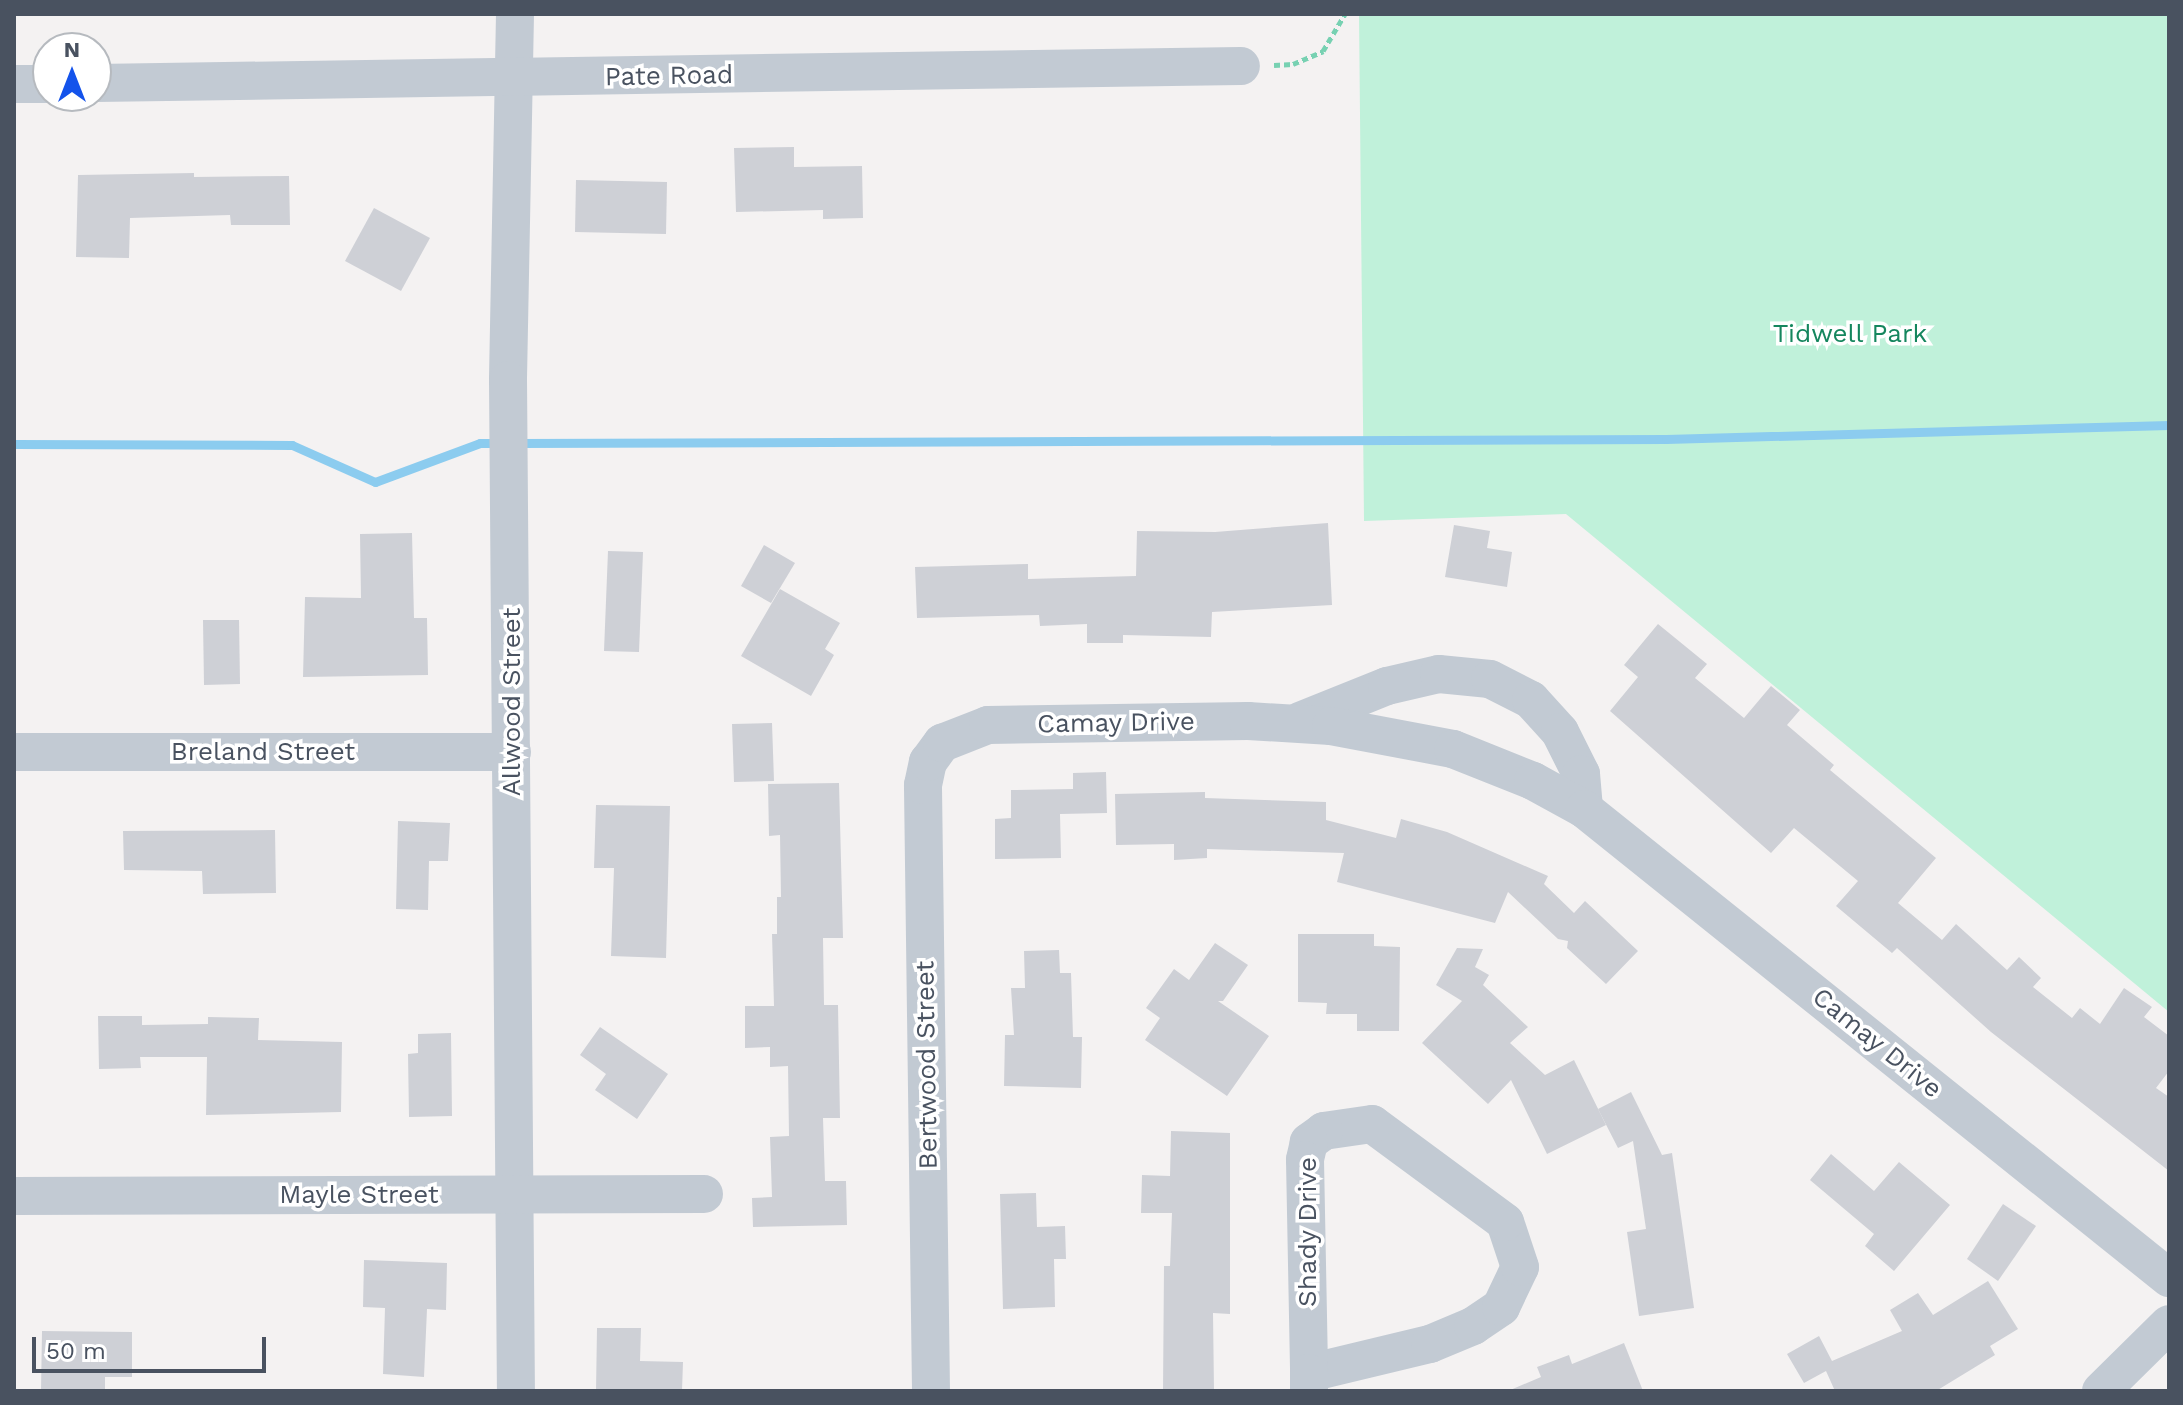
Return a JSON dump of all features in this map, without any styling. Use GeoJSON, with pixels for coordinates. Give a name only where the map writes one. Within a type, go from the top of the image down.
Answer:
{"type":"FeatureCollection","features":[{"type":"Feature","properties":{"kind":"street","name":"Allwood Street"},"geometry":{"type":"LineString","coordinates":[[515,14],[508,380],[516,1391]]}},
{"type":"Feature","properties":{"kind":"street","name":"Pate Road"},"geometry":{"type":"LineString","coordinates":[[112,83],[1241,66]]}},
{"type":"Feature","properties":{"kind":"street","name":"Camay Drive"},"geometry":{"type":"LineString","coordinates":[[1293,724],[1413,680],[1439,674],[1490,679],[1531,700],[1560,732],[1581,774],[1584,809]]}},
{"type":"Feature","properties":{"kind":"street","name":"Camay Drive"},"geometry":{"type":"LineString","coordinates":[[942,743],[988,725],[1293,724],[1387,734],[1453,749],[1584,809],[2169,1278]]}},
{"type":"Feature","properties":{"kind":"street","name":"Bertwood Street"},"geometry":{"type":"LineString","coordinates":[[931,1391],[923,785],[928,762],[942,743]]}},
{"type":"Feature","properties":{"kind":"street","name":"Breland Street"},"geometry":{"type":"LineString","coordinates":[[14,752],[512,752]]}},
{"type":"Feature","properties":{"kind":"street","name":"Shady Drive"},"geometry":{"type":"LineString","coordinates":[[1372,1124],[1505,1222],[1520,1267],[1501,1307],[1473,1326],[1430,1344],[1309,1382],[1305,1160],[1309,1142],[1324,1131],[1372,1124]]}},
{"type":"Feature","properties":{"kind":"street","name":"Mayle Street"},"geometry":{"type":"LineString","coordinates":[[14,1196],[704,1194]]}},
{"type":"Feature","properties":{"kind":"street"},"geometry":{"type":"LineString","coordinates":[[2101,1391],[2169,1324]]}},
{"type":"Feature","properties":{"kind":"path"},"geometry":{"type":"LineString","coordinates":[[1241,66],[1309,60],[1334,39],[1345,14]]}},
{"type":"Feature","properties":{"kind":"green space","name":"Tidwell Park"},"geometry":{"type":"Polygon","coordinates":[[[1359,14],[2169,14],[2169,1012],[1566,514],[1364,521],[1359,14]]]}},
{"type":"Feature","properties":{"kind":"building"},"geometry":{"type":"Polygon","coordinates":[[[794,147],[794,167],[862,166],[863,218],[823,219],[823,210],[736,212],[734,148],[794,147]]]}},
{"type":"Feature","properties":{"kind":"building"},"geometry":{"type":"Polygon","coordinates":[[[194,173],[194,177],[289,176],[290,225],[231,225],[230,215],[130,218],[129,258],[76,257],[78,175],[194,173]]]}},
{"type":"Feature","properties":{"kind":"building"},"geometry":{"type":"Polygon","coordinates":[[[576,180],[667,182],[666,234],[575,232],[576,180]]]}},
{"type":"Feature","properties":{"kind":"building"},"geometry":{"type":"Polygon","coordinates":[[[374,208],[430,238],[401,291],[345,261],[374,208]]]}},
{"type":"Feature","properties":{"kind":"building"},"geometry":{"type":"Polygon","coordinates":[[[1328,523],[1332,605],[1212,612],[1211,637],[1123,635],[1123,643],[1087,643],[1087,624],[1040,626],[1039,615],[917,618],[915,567],[1028,564],[1028,579],[1136,576],[1137,531],[1215,532],[1328,523]]]}},
{"type":"Feature","properties":{"kind":"building"},"geometry":{"type":"Polygon","coordinates":[[[1454,525],[1490,531],[1487,548],[1512,552],[1507,587],[1445,577],[1454,525]]]}},
{"type":"Feature","properties":{"kind":"building"},"geometry":{"type":"Polygon","coordinates":[[[412,533],[414,618],[427,618],[428,675],[303,677],[305,597],[361,598],[360,534],[412,533]]]}},
{"type":"Feature","properties":{"kind":"building"},"geometry":{"type":"Polygon","coordinates":[[[764,545],[795,563],[771,603],[741,586],[764,545]]]}},
{"type":"Feature","properties":{"kind":"building"},"geometry":{"type":"Polygon","coordinates":[[[608,551],[643,552],[639,652],[604,651],[608,551]]]}},
{"type":"Feature","properties":{"kind":"building"},"geometry":{"type":"Polygon","coordinates":[[[780,589],[840,623],[825,649],[834,655],[811,696],[741,656],[780,589]]]}},
{"type":"Feature","properties":{"kind":"building"},"geometry":{"type":"Polygon","coordinates":[[[203,620],[239,620],[240,684],[204,685],[203,620]]]}},
{"type":"Feature","properties":{"kind":"building"},"geometry":{"type":"Polygon","coordinates":[[[1658,624],[1707,664],[1695,678],[1744,718],[1771,686],[1800,710],[1787,725],[1834,765],[1830,770],[1936,858],[1898,903],[1942,940],[1956,924],[2007,970],[2019,957],[2041,978],[2033,987],[2072,1018],[2080,1008],[2100,1024],[2124,988],[2152,1007],[2144,1017],[2169,1036],[2169,1071],[2156,1088],[2169,1097],[2169,1171],[1991,1032],[1897,948],[1892,953],[1836,906],[1858,881],[1794,828],[1771,853],[1610,711],[1638,677],[1624,665],[1658,624]]]}},
{"type":"Feature","properties":{"kind":"building"},"geometry":{"type":"Polygon","coordinates":[[[772,723],[774,781],[734,782],[732,724],[772,723]]]}},
{"type":"Feature","properties":{"kind":"building"},"geometry":{"type":"Polygon","coordinates":[[[1106,772],[1107,813],[1060,814],[1061,858],[995,859],[995,819],[1011,818],[1011,790],[1073,789],[1073,773],[1106,772]]]}},
{"type":"Feature","properties":{"kind":"building"},"geometry":{"type":"Polygon","coordinates":[[[839,783],[843,938],[823,938],[824,1005],[838,1005],[840,1118],[823,1118],[825,1181],[846,1181],[847,1225],[753,1227],[752,1198],[772,1197],[770,1137],[789,1136],[788,1066],[770,1067],[770,1047],[745,1048],[745,1006],[774,1006],[772,934],[777,934],[777,897],[781,897],[780,835],[769,836],[768,784],[839,783]]]}},
{"type":"Feature","properties":{"kind":"building"},"geometry":{"type":"Polygon","coordinates":[[[1205,792],[1205,798],[1326,802],[1326,820],[1396,838],[1401,819],[1447,832],[1548,876],[1544,884],[1574,913],[1585,901],[1638,951],[1606,984],[1567,948],[1568,941],[1558,939],[1508,892],[1495,923],[1337,882],[1344,853],[1207,849],[1207,858],[1174,860],[1174,844],[1116,845],[1115,794],[1205,792]]]}},
{"type":"Feature","properties":{"kind":"building"},"geometry":{"type":"Polygon","coordinates":[[[596,805],[670,806],[666,958],[611,956],[614,868],[594,868],[596,805]]]}},
{"type":"Feature","properties":{"kind":"building"},"geometry":{"type":"Polygon","coordinates":[[[398,821],[450,823],[448,861],[429,861],[428,910],[396,909],[398,821]]]}},
{"type":"Feature","properties":{"kind":"building"},"geometry":{"type":"Polygon","coordinates":[[[275,830],[276,893],[203,894],[202,871],[124,870],[123,831],[275,830]]]}},
{"type":"Feature","properties":{"kind":"building"},"geometry":{"type":"Polygon","coordinates":[[[1298,934],[1374,934],[1374,946],[1400,947],[1399,1031],[1357,1031],[1357,1014],[1326,1014],[1327,1003],[1298,1002],[1298,934]]]}},
{"type":"Feature","properties":{"kind":"building"},"geometry":{"type":"Polygon","coordinates":[[[1215,943],[1248,965],[1223,1001],[1218,1001],[1269,1036],[1227,1096],[1145,1040],[1160,1018],[1146,1008],[1174,969],[1189,980],[1215,943]]]}},
{"type":"Feature","properties":{"kind":"building"},"geometry":{"type":"Polygon","coordinates":[[[1457,948],[1483,949],[1475,967],[1489,975],[1483,985],[1528,1027],[1510,1043],[1545,1075],[1574,1060],[1606,1125],[1547,1154],[1511,1080],[1488,1104],[1422,1043],[1462,1001],[1436,985],[1457,948]]]}},
{"type":"Feature","properties":{"kind":"building"},"geometry":{"type":"Polygon","coordinates":[[[1059,950],[1060,973],[1071,973],[1073,1037],[1082,1037],[1081,1088],[1004,1086],[1005,1035],[1014,1035],[1011,988],[1025,988],[1024,951],[1059,950]]]}},
{"type":"Feature","properties":{"kind":"building"},"geometry":{"type":"Polygon","coordinates":[[[98,1016],[142,1016],[142,1025],[208,1024],[208,1017],[259,1018],[258,1040],[342,1042],[341,1112],[206,1115],[207,1057],[140,1057],[141,1068],[99,1069],[98,1016]]]}},
{"type":"Feature","properties":{"kind":"building"},"geometry":{"type":"Polygon","coordinates":[[[600,1027],[668,1074],[637,1119],[595,1090],[606,1074],[580,1055],[600,1027]]]}},
{"type":"Feature","properties":{"kind":"building"},"geometry":{"type":"Polygon","coordinates":[[[451,1033],[452,1116],[409,1117],[408,1054],[418,1053],[418,1034],[451,1033]]]}},
{"type":"Feature","properties":{"kind":"building"},"geometry":{"type":"Polygon","coordinates":[[[1631,1092],[1662,1155],[1672,1153],[1694,1308],[1639,1316],[1627,1232],[1646,1229],[1633,1141],[1618,1148],[1598,1109],[1631,1092]]]}},
{"type":"Feature","properties":{"kind":"building"},"geometry":{"type":"Polygon","coordinates":[[[1171,1131],[1230,1133],[1230,1314],[1213,1313],[1214,1391],[1163,1391],[1164,1266],[1170,1266],[1172,1213],[1141,1213],[1142,1175],[1170,1176],[1171,1131]]]}},
{"type":"Feature","properties":{"kind":"building"},"geometry":{"type":"Polygon","coordinates":[[[1831,1154],[1874,1191],[1899,1162],[1950,1205],[1894,1271],[1865,1246],[1874,1234],[1810,1180],[1831,1154]]]}},
{"type":"Feature","properties":{"kind":"building"},"geometry":{"type":"Polygon","coordinates":[[[1036,1193],[1037,1227],[1065,1226],[1066,1259],[1054,1259],[1055,1307],[1003,1309],[1000,1194],[1036,1193]]]}},
{"type":"Feature","properties":{"kind":"building"},"geometry":{"type":"Polygon","coordinates":[[[2003,1204],[2036,1226],[1998,1281],[1967,1259],[2003,1204]]]}},
{"type":"Feature","properties":{"kind":"building"},"geometry":{"type":"Polygon","coordinates":[[[364,1260],[447,1263],[446,1310],[427,1309],[424,1377],[383,1374],[385,1308],[363,1307],[364,1260]]]}},
{"type":"Feature","properties":{"kind":"building"},"geometry":{"type":"Polygon","coordinates":[[[1988,1281],[2018,1329],[1990,1346],[1995,1355],[1936,1391],[1835,1391],[1826,1371],[1804,1383],[1787,1354],[1819,1336],[1832,1361],[1902,1331],[1890,1310],[1918,1293],[1933,1315],[1988,1281]]]}},
{"type":"Feature","properties":{"kind":"building"},"geometry":{"type":"Polygon","coordinates":[[[597,1328],[641,1328],[640,1361],[683,1362],[682,1391],[596,1391],[597,1328]]]}},
{"type":"Feature","properties":{"kind":"building"},"geometry":{"type":"Polygon","coordinates":[[[42,1331],[132,1332],[132,1377],[105,1377],[105,1391],[41,1391],[42,1331]]]}},
{"type":"Feature","properties":{"kind":"building"},"geometry":{"type":"Polygon","coordinates":[[[1624,1343],[1643,1391],[1508,1391],[1541,1377],[1537,1367],[1569,1355],[1572,1364],[1624,1343]]]}},
{"type":"Feature","properties":{"kind":"waterway"},"geometry":{"type":"LineString","coordinates":[[519,443],[1666,439],[2169,425]]}},
{"type":"Feature","properties":{"kind":"waterway"},"geometry":{"type":"LineString","coordinates":[[14,444],[292,445],[375,482],[480,443],[500,443]]}}]}
